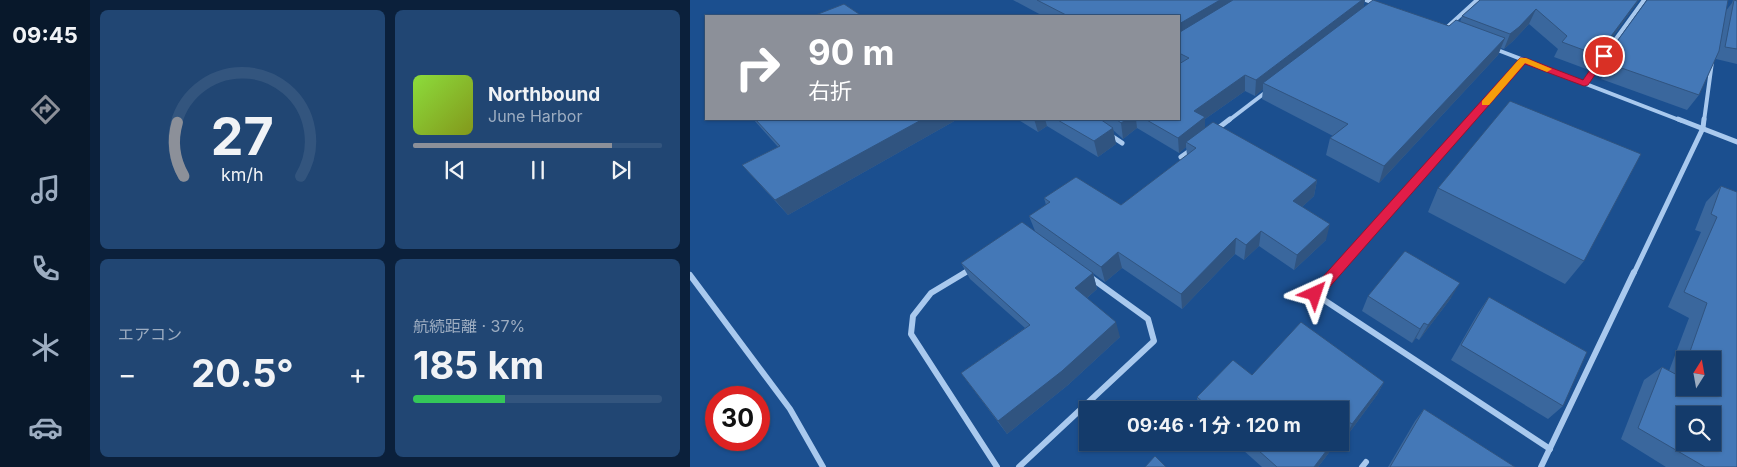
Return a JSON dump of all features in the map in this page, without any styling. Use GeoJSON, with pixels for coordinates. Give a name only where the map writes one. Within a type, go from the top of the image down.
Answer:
{"type":"FeatureCollection","features":[{"type":"Feature","properties":{"kind":"street"},"geometry":{"type":"LineString","coordinates":[[1366,0],[1378,5],[1370,11]]}},
{"type":"Feature","properties":{"kind":"street"},"geometry":{"type":"LineString","coordinates":[[1444,30],[1477,0]]}},
{"type":"Feature","properties":{"kind":"street"},"geometry":{"type":"LineString","coordinates":[[1584,83],[1644,0]]}},
{"type":"Feature","properties":{"kind":"street"},"geometry":{"type":"LineString","coordinates":[[1436,26],[1453,33]]}},
{"type":"Feature","properties":{"kind":"street"},"geometry":{"type":"LineString","coordinates":[[1488,46],[1737,142]]}},
{"type":"Feature","properties":{"kind":"street"},"geometry":{"type":"LineString","coordinates":[[1541,467],[1703,128],[1713,52]]}},
{"type":"Feature","properties":{"kind":"street"},"geometry":{"type":"LineString","coordinates":[[1523,60],[1315,294],[1550,449]]}},
{"type":"Feature","properties":{"kind":"street"},"geometry":{"type":"LineString","coordinates":[[1213,133],[1268,90]]}},
{"type":"Feature","properties":{"kind":"street"},"geometry":{"type":"LineString","coordinates":[[1105,130],[1122,142]]}},
{"type":"Feature","properties":{"kind":"street"},"geometry":{"type":"LineString","coordinates":[[1181,157],[1197,145]]}},
{"type":"Feature","properties":{"kind":"street"},"geometry":{"type":"LineString","coordinates":[[980,263],[931,293],[913,316],[911,334],[997,467]]}},
{"type":"Feature","properties":{"kind":"street"},"geometry":{"type":"LineString","coordinates":[[1019,467],[1154,341],[1148,318],[1084,273]]}},
{"type":"Feature","properties":{"kind":"street"},"geometry":{"type":"LineString","coordinates":[[690,276],[790,409],[823,467]]}},
{"type":"Feature","properties":{"kind":"building"},"geometry":{"type":"Polygon","coordinates":[[[1037,0],[1220,0],[1180,23],[1180,15],[1066,15],[1037,0]]]}},
{"type":"Feature","properties":{"kind":"building"},"geometry":{"type":"Polygon","coordinates":[[[1233,0],[1362,0],[1256,80],[1245,75],[1194,111],[1205,117],[1178,138],[1147,120],[1180,120],[1180,63],[1189,58],[1180,54],[1180,32],[1233,0]]]}},
{"type":"Feature","properties":{"kind":"building"},"geometry":{"type":"Polygon","coordinates":[[[1373,0],[1449,26],[1456,20],[1505,38],[1384,166],[1330,138],[1348,124],[1263,83],[1373,0]]]}},
{"type":"Feature","properties":{"kind":"building"},"geometry":{"type":"Polygon","coordinates":[[[1480,0],[1638,0],[1597,55],[1562,42],[1567,36],[1536,9],[1510,34],[1462,16],[1480,0]]]}},
{"type":"Feature","properties":{"kind":"building"},"geometry":{"type":"Polygon","coordinates":[[[1647,0],[1728,0],[1719,51],[1699,95],[1610,64],[1612,61],[1605,58],[1647,0]]]}},
{"type":"Feature","properties":{"kind":"building"},"geometry":{"type":"Polygon","coordinates":[[[1734,0],[1737,1],[1737,49],[1725,47],[1734,0]]]}},
{"type":"Feature","properties":{"kind":"building"},"geometry":{"type":"Polygon","coordinates":[[[844,4],[860,15],[816,15],[844,4]]]}},
{"type":"Feature","properties":{"kind":"building"},"geometry":{"type":"Polygon","coordinates":[[[1510,101],[1641,154],[1584,261],[1438,188],[1510,101]]]}},
{"type":"Feature","properties":{"kind":"building"},"geometry":{"type":"Polygon","coordinates":[[[756,120],[921,120],[775,200],[742,165],[780,146],[756,120]]]}},
{"type":"Feature","properties":{"kind":"building"},"geometry":{"type":"Polygon","coordinates":[[[1058,120],[1101,120],[1113,128],[1094,141],[1058,120]]]}},
{"type":"Feature","properties":{"kind":"building"},"geometry":{"type":"Polygon","coordinates":[[[1213,122],[1317,180],[1293,201],[1330,224],[1297,255],[1261,231],[1246,245],[1236,238],[1181,294],[1118,252],[1101,267],[1029,216],[1050,202],[1044,198],[1076,177],[1121,205],[1196,148],[1186,142],[1213,122]]]}},
{"type":"Feature","properties":{"kind":"building"},"geometry":{"type":"Polygon","coordinates":[[[1721,186],[1737,192],[1737,467],[1705,467],[1678,451],[1721,451],[1721,406],[1676,406],[1676,450],[1638,428],[1662,367],[1676,374],[1676,396],[1721,396],[1721,351],[1690,351],[1707,303],[1684,292],[1717,217],[1711,214],[1721,186]]]}},
{"type":"Feature","properties":{"kind":"building"},"geometry":{"type":"Polygon","coordinates":[[[1022,222],[1093,273],[1075,288],[1116,322],[1062,371],[998,421],[961,373],[1030,325],[961,263],[1022,222]]]}},
{"type":"Feature","properties":{"kind":"building"},"geometry":{"type":"Polygon","coordinates":[[[1405,251],[1460,283],[1428,325],[1424,323],[1420,329],[1368,296],[1405,251]]]}},
{"type":"Feature","properties":{"kind":"building"},"geometry":{"type":"Polygon","coordinates":[[[1489,297],[1587,352],[1563,406],[1461,345],[1489,297]]]}},
{"type":"Feature","properties":{"kind":"building"},"geometry":{"type":"Polygon","coordinates":[[[1301,322],[1384,382],[1352,424],[1349,422],[1349,401],[1202,401],[1197,397],[1233,360],[1252,375],[1301,322]]]}},
{"type":"Feature","properties":{"kind":"building"},"geometry":{"type":"Polygon","coordinates":[[[1424,409],[1515,467],[1390,467],[1424,409]]]}},
{"type":"Feature","properties":{"kind":"building"},"geometry":{"type":"Polygon","coordinates":[[[1259,451],[1326,451],[1314,467],[1277,467],[1259,451]]]}},
{"type":"Feature","properties":{"kind":"building"},"geometry":{"type":"Polygon","coordinates":[[[1155,456],[1166,467],[1145,467],[1155,456]]]}},
{"type":"Feature","properties":{"kind":"slow traffic"},"geometry":{"type":"LineString","coordinates":[[1486,103],[1523,60],[1547,69]]}},
{"type":"Feature","properties":{"kind":"route"},"geometry":{"type":"LineString","coordinates":[[1315,294],[1523,60],[1584,83],[1604,56]]}}]}
